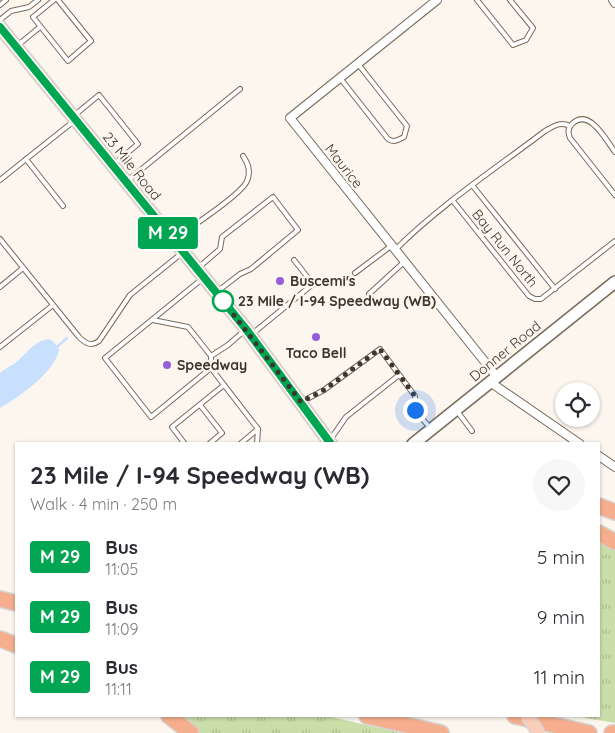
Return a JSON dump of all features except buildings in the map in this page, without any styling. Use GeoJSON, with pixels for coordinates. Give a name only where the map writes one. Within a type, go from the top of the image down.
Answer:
{"type":"FeatureCollection","features":[{"type":"Feature","properties":{"kind":"highway"},"geometry":{"type":"LineString","coordinates":[[600,506],[615,512]]}},
{"type":"Feature","properties":{"kind":"highway"},"geometry":{"type":"LineString","coordinates":[[600,534],[615,542]]}},
{"type":"Feature","properties":{"kind":"highway"},"geometry":{"type":"LineString","coordinates":[[0,595],[15,597]]}},
{"type":"Feature","properties":{"kind":"highway"},"geometry":{"type":"LineString","coordinates":[[0,599],[15,603]]}},
{"type":"Feature","properties":{"kind":"highway"},"geometry":{"type":"LineString","coordinates":[[0,634],[15,637]]}},
{"type":"Feature","properties":{"kind":"highway"},"geometry":{"type":"LineString","coordinates":[[0,639],[15,645]]}},
{"type":"Feature","properties":{"kind":"highway"},"geometry":{"type":"LineString","coordinates":[[170,717],[192,733]]}},
{"type":"Feature","properties":{"kind":"highway"},"geometry":{"type":"LineString","coordinates":[[370,717],[441,733]]}},
{"type":"Feature","properties":{"kind":"highway"},"geometry":{"type":"LineString","coordinates":[[519,717],[589,733]]}},
{"type":"Feature","properties":{"kind":"main road","name":"23 Mile Road"},"geometry":{"type":"LineString","coordinates":[[0,27],[248,332],[330,442]]}},
{"type":"Feature","properties":{"kind":"main road"},"geometry":{"type":"LineString","coordinates":[[528,717],[540,733]]}},
{"type":"Feature","properties":{"kind":"street","name":"Maurice"},"geometry":{"type":"LineString","coordinates":[[437,0],[290,118],[494,380],[577,442]]}},
{"type":"Feature","properties":{"kind":"street","name":"Donner Road"},"geometry":{"type":"LineString","coordinates":[[415,442],[615,282]]}},
{"type":"Feature","properties":{"kind":"street"},"geometry":{"type":"LineString","coordinates":[[600,457],[615,467]]}},
{"type":"Feature","properties":{"kind":"lane"},"geometry":{"type":"LineString","coordinates":[[0,5],[6,0]]}},
{"type":"Feature","properties":{"kind":"lane"},"geometry":{"type":"LineString","coordinates":[[0,20],[11,12],[29,7],[38,0]]}},
{"type":"Feature","properties":{"kind":"lane"},"geometry":{"type":"LineString","coordinates":[[54,0],[33,17],[68,61],[91,41],[58,0]]}},
{"type":"Feature","properties":{"kind":"lane"},"geometry":{"type":"LineString","coordinates":[[477,0],[513,45],[526,40],[533,28],[510,0]]}},
{"type":"Feature","properties":{"kind":"lane"},"geometry":{"type":"LineString","coordinates":[[16,47],[40,27]]}},
{"type":"Feature","properties":{"kind":"lane"},"geometry":{"type":"LineString","coordinates":[[340,78],[388,139],[396,141],[404,137],[407,126],[357,64]]}},
{"type":"Feature","properties":{"kind":"lane"},"geometry":{"type":"LineString","coordinates":[[126,182],[240,90]]}},
{"type":"Feature","properties":{"kind":"lane"},"geometry":{"type":"LineString","coordinates":[[0,180],[99,95],[138,144],[113,166]]}},
{"type":"Feature","properties":{"kind":"lane"},"geometry":{"type":"LineString","coordinates":[[615,152],[590,121],[583,118],[570,126],[570,138],[615,195]]}},
{"type":"Feature","properties":{"kind":"lane"},"geometry":{"type":"LineString","coordinates":[[355,273],[393,248],[472,185],[550,128],[563,124],[570,126]]}},
{"type":"Feature","properties":{"kind":"lane"},"geometry":{"type":"LineString","coordinates":[[173,239],[205,218],[243,188],[249,176],[249,168],[243,156]]}},
{"type":"Feature","properties":{"kind":"lane"},"geometry":{"type":"LineString","coordinates":[[26,159],[63,206]]}},
{"type":"Feature","properties":{"kind":"lane"},"geometry":{"type":"LineString","coordinates":[[472,185],[555,289]]}},
{"type":"Feature","properties":{"kind":"lane"},"geometry":{"type":"LineString","coordinates":[[211,368],[151,417],[105,358],[153,320],[201,273],[220,249],[222,237],[273,197],[298,230],[216,293]]}},
{"type":"Feature","properties":{"kind":"lane","name":"Bay Run North"},"geometry":{"type":"LineString","coordinates":[[453,201],[529,296],[535,299],[541,299],[555,289],[615,240]]}},
{"type":"Feature","properties":{"kind":"lane"},"geometry":{"type":"LineString","coordinates":[[0,239],[83,341],[87,343],[96,343],[130,295],[183,252]]}},
{"type":"Feature","properties":{"kind":"lane"},"geometry":{"type":"LineString","coordinates":[[211,356],[248,332],[313,284],[294,260]]}},
{"type":"Feature","properties":{"kind":"lane"},"geometry":{"type":"LineString","coordinates":[[369,294],[404,262]]}},
{"type":"Feature","properties":{"kind":"lane"},"geometry":{"type":"LineString","coordinates":[[0,287],[23,268]]}},
{"type":"Feature","properties":{"kind":"lane"},"geometry":{"type":"LineString","coordinates":[[0,347],[53,305]]}},
{"type":"Feature","properties":{"kind":"lane"},"geometry":{"type":"LineString","coordinates":[[153,320],[188,327],[211,356],[211,368],[258,429],[257,442]]}},
{"type":"Feature","properties":{"kind":"lane"},"geometry":{"type":"LineString","coordinates":[[301,402],[324,390],[380,349],[415,396],[415,410],[431,429]]}},
{"type":"Feature","properties":{"kind":"lane"},"geometry":{"type":"LineString","coordinates":[[330,442],[346,417],[399,375]]}},
{"type":"Feature","properties":{"kind":"lane"},"geometry":{"type":"LineString","coordinates":[[183,442],[172,427],[224,385]]}},
{"type":"Feature","properties":{"kind":"lane"},"geometry":{"type":"LineString","coordinates":[[200,405],[222,433],[211,442]]}},
{"type":"Feature","properties":{"kind":"lane"},"geometry":{"type":"LineString","coordinates":[[456,409],[472,431]]}},
{"type":"Feature","properties":{"kind":"lane"},"geometry":{"type":"LineString","coordinates":[[242,442],[258,429]]}},
{"type":"Feature","properties":{"kind":"green space"},"geometry":{"type":"Polygon","coordinates":[[[600,540],[615,548],[615,723],[581,717],[600,717],[600,540]]]}},
{"type":"Feature","properties":{"kind":"green space"},"geometry":{"type":"Polygon","coordinates":[[[179,717],[331,717],[401,733],[199,733],[179,717]]]}},
{"type":"Feature","properties":{"kind":"water"},"geometry":{"type":"Polygon","coordinates":[[[49,339],[54,342],[59,350],[51,367],[26,391],[0,408],[0,373],[14,364],[38,342],[49,339]]]}},
{"type":"Feature","properties":{"kind":"waterway"},"geometry":{"type":"LineString","coordinates":[[56,348],[67,338]]}},
{"type":"Feature","properties":{"kind":"bus line"},"geometry":{"type":"LineString","coordinates":[[0,27],[246,329],[330,442]]}},
{"type":"Feature","properties":{"kind":"place","name":"Buscemi's"},"geometry":{"type":"Point","coordinates":[280,281]}},
{"type":"Feature","properties":{"kind":"place","name":"23 Mile / I-94 Speedway (WB)"},"geometry":{"type":"Point","coordinates":[223,301]}},
{"type":"Feature","properties":{"kind":"place","name":"Taco Bell"},"geometry":{"type":"Point","coordinates":[316,337]}},
{"type":"Feature","properties":{"kind":"place","name":"Speedway"},"geometry":{"type":"Point","coordinates":[167,365]}},
{"type":"Feature","properties":{"kind":"route"},"geometry":{"type":"LineString","coordinates":[[223,301],[301,402],[324,390],[380,349],[415,396],[415,410]]}}]}
